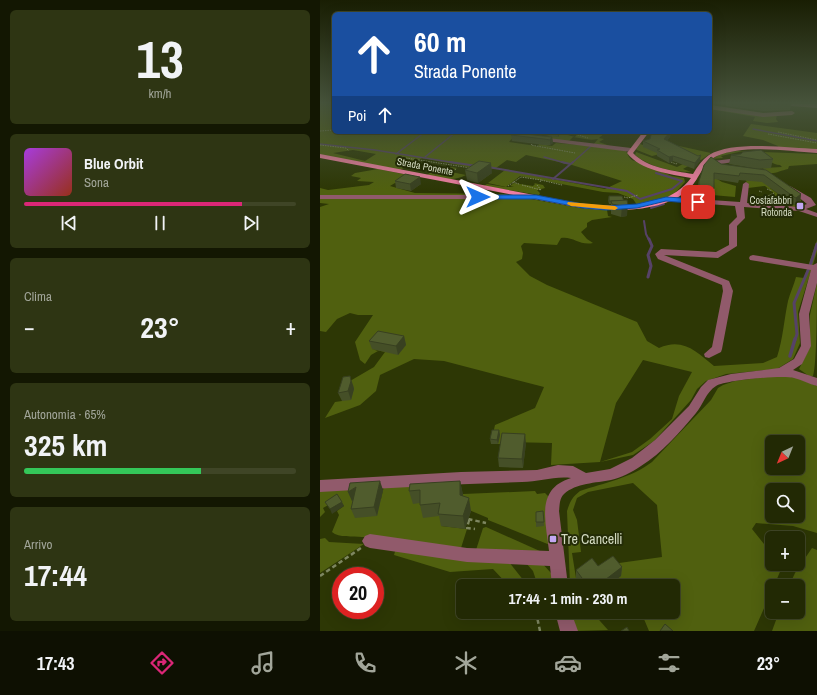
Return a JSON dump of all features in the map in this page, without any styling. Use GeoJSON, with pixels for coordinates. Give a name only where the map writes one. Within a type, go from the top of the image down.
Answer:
{"type":"FeatureCollection","features":[{"type":"Feature","properties":{"kind":"main road"},"geometry":{"type":"LineString","coordinates":[[644,134],[631,150],[631,156],[639,162],[662,170],[696,177]]}},
{"type":"Feature","properties":{"kind":"main road","name":"Strada Ponente"},"geometry":{"type":"LineString","coordinates":[[320,156],[583,206],[611,208],[637,206],[666,199],[681,192],[696,177],[704,163],[711,156],[727,150],[746,148],[817,151]]}},
{"type":"Feature","properties":{"kind":"street"},"geometry":{"type":"LineString","coordinates":[[546,140],[548,134]]}},
{"type":"Feature","properties":{"kind":"street"},"geometry":{"type":"LineString","coordinates":[[533,141],[546,140],[631,150]]}},
{"type":"Feature","properties":{"kind":"street"},"geometry":{"type":"LineString","coordinates":[[728,168],[720,167],[714,163],[737,160]]}},
{"type":"Feature","properties":{"kind":"street"},"geometry":{"type":"LineString","coordinates":[[709,354],[717,349],[728,291],[726,283],[662,257],[659,254],[661,252],[670,252],[718,255],[733,246],[733,225],[741,218],[741,205],[746,184]]}},
{"type":"Feature","properties":{"kind":"street"},"geometry":{"type":"LineString","coordinates":[[783,184],[815,206]]}},
{"type":"Feature","properties":{"kind":"street"},"geometry":{"type":"LineString","coordinates":[[681,192],[741,205],[802,210],[816,216]]}},
{"type":"Feature","properties":{"kind":"street"},"geometry":{"type":"LineString","coordinates":[[320,197],[536,197]]}},
{"type":"Feature","properties":{"kind":"street"},"geometry":{"type":"LineString","coordinates":[[666,199],[713,199]]}},
{"type":"Feature","properties":{"kind":"street"},"geometry":{"type":"LineString","coordinates":[[802,210],[803,206],[815,206]]}},
{"type":"Feature","properties":{"kind":"street"},"geometry":{"type":"LineString","coordinates":[[753,258],[817,267],[804,314],[806,346],[798,361],[782,372]]}},
{"type":"Feature","properties":{"kind":"street"},"geometry":{"type":"LineString","coordinates":[[559,579],[552,511],[553,499],[559,490],[569,484],[612,474],[637,462],[660,444],[693,409],[704,390],[712,383],[731,378],[782,372],[796,374],[817,382]]}},
{"type":"Feature","properties":{"kind":"street"},"geometry":{"type":"LineString","coordinates":[[320,486],[461,478],[537,476],[558,471],[573,472],[586,479]]}},
{"type":"Feature","properties":{"kind":"street"},"geometry":{"type":"LineString","coordinates":[[370,541],[467,555],[558,559]]}},
{"type":"Feature","properties":{"kind":"street"},"geometry":{"type":"LineString","coordinates":[[565,619],[569,631]]}},
{"type":"Feature","properties":{"kind":"path"},"geometry":{"type":"LineString","coordinates":[[778,132],[817,140]]}},
{"type":"Feature","properties":{"kind":"path"},"geometry":{"type":"LineString","coordinates":[[574,134],[588,137],[587,138]]}},
{"type":"Feature","properties":{"kind":"path"},"geometry":{"type":"LineString","coordinates":[[768,134],[817,143]]}},
{"type":"Feature","properties":{"kind":"path"},"geometry":{"type":"LineString","coordinates":[[533,141],[531,145],[575,153]]}},
{"type":"Feature","properties":{"kind":"path"},"geometry":{"type":"LineString","coordinates":[[320,145],[346,148],[349,151]]}},
{"type":"Feature","properties":{"kind":"path"},"geometry":{"type":"LineString","coordinates":[[406,158],[434,161],[475,169]]}},
{"type":"Feature","properties":{"kind":"path"},"geometry":{"type":"LineString","coordinates":[[668,160],[676,164],[682,162]]}},
{"type":"Feature","properties":{"kind":"path"},"geometry":{"type":"LineString","coordinates":[[451,173],[456,170]]}},
{"type":"Feature","properties":{"kind":"path"},"geometry":{"type":"LineString","coordinates":[[505,187],[520,176],[562,185]]}},
{"type":"Feature","properties":{"kind":"path"},"geometry":{"type":"LineString","coordinates":[[513,182],[518,184]]}},
{"type":"Feature","properties":{"kind":"path"},"geometry":{"type":"LineString","coordinates":[[522,185],[542,190],[537,185]]}},
{"type":"Feature","properties":{"kind":"path"},"geometry":{"type":"LineString","coordinates":[[713,199],[714,189]]}},
{"type":"Feature","properties":{"kind":"path"},"geometry":{"type":"LineString","coordinates":[[767,189],[772,191]]}},
{"type":"Feature","properties":{"kind":"path"},"geometry":{"type":"LineString","coordinates":[[774,193],[766,197],[785,199]]}},
{"type":"Feature","properties":{"kind":"path"},"geometry":{"type":"LineString","coordinates":[[624,197],[628,198],[638,195]]}},
{"type":"Feature","properties":{"kind":"path"},"geometry":{"type":"LineString","coordinates":[[475,529],[467,528],[469,520],[486,523]]}},
{"type":"Feature","properties":{"kind":"path"},"geometry":{"type":"LineString","coordinates":[[320,576],[370,541]]}},
{"type":"Feature","properties":{"kind":"path"},"geometry":{"type":"LineString","coordinates":[[537,619],[540,631]]}},
{"type":"Feature","properties":{"kind":"green space"},"geometry":{"type":"Polygon","coordinates":[[[320,131],[332,131],[332,134],[535,134],[532,137],[515,135],[509,142],[550,148],[538,146],[539,144],[552,146],[556,143],[594,146],[626,151],[632,160],[672,176],[684,178],[685,182],[677,191],[669,196],[637,205],[633,199],[618,193],[603,192],[520,176],[506,187],[488,183],[505,170],[605,189],[622,181],[569,164],[526,155],[516,162],[507,160],[489,171],[422,158],[400,170],[320,155],[320,131]],[[353,150],[333,153],[365,161],[376,154],[353,150]]]}},
{"type":"Feature","properties":{"kind":"green space"},"geometry":{"type":"Polygon","coordinates":[[[746,131],[806,131],[817,133],[817,150],[778,148],[778,146],[763,140],[743,136],[746,131]]]}},
{"type":"Feature","properties":{"kind":"green space"},"geometry":{"type":"Polygon","coordinates":[[[549,134],[564,134],[575,137],[577,134],[604,134],[599,138],[604,139],[599,142],[610,146],[593,145],[598,139],[588,140],[573,137],[568,142],[548,138],[549,134]]]}},
{"type":"Feature","properties":{"kind":"green space"},"geometry":{"type":"Polygon","coordinates":[[[640,144],[646,146],[670,144],[711,153],[701,160],[668,152],[652,156],[636,149],[640,144]]]}},
{"type":"Feature","properties":{"kind":"green space"},"geometry":{"type":"Polygon","coordinates":[[[744,151],[721,156],[723,158],[712,159],[723,153],[744,151]]]}},
{"type":"Feature","properties":{"kind":"green space"},"geometry":{"type":"Polygon","coordinates":[[[636,152],[677,167],[685,163],[690,165],[683,169],[691,172],[669,170],[654,166],[635,155],[636,152]]]}},
{"type":"Feature","properties":{"kind":"green space"},"geometry":{"type":"Polygon","coordinates":[[[753,152],[817,154],[817,164],[789,166],[788,169],[768,173],[763,168],[782,167],[780,165],[776,165],[759,153],[753,152]]]}},
{"type":"Feature","properties":{"kind":"green space"},"geometry":{"type":"Polygon","coordinates":[[[451,167],[457,168],[451,172],[466,175],[452,179],[427,175],[435,169],[445,171],[451,167]]]}},
{"type":"Feature","properties":{"kind":"green space"},"geometry":{"type":"Polygon","coordinates":[[[378,169],[408,175],[390,186],[415,193],[510,195],[320,196],[320,188],[328,190],[369,185],[374,182],[357,181],[361,178],[351,176],[355,173],[378,169]]]}},
{"type":"Feature","properties":{"kind":"green space"},"geometry":{"type":"Polygon","coordinates":[[[743,170],[767,175],[800,198],[802,204],[794,207],[776,206],[786,206],[785,202],[795,205],[799,201],[791,198],[796,197],[781,186],[770,188],[785,199],[767,197],[775,194],[765,186],[748,188],[746,180],[758,181],[758,178],[745,175],[743,170]]]}},
{"type":"Feature","properties":{"kind":"green space"},"geometry":{"type":"Polygon","coordinates":[[[714,177],[722,182],[736,186],[735,197],[712,195],[713,186],[698,185],[699,181],[712,183],[714,177]]]}},
{"type":"Feature","properties":{"kind":"green space"},"geometry":{"type":"Polygon","coordinates":[[[514,183],[533,186],[535,184],[534,183],[543,185],[545,188],[537,190],[540,193],[539,195],[484,186],[487,184],[514,187],[510,186],[514,183]]]}},
{"type":"Feature","properties":{"kind":"green space"},"geometry":{"type":"Polygon","coordinates":[[[320,199],[531,199],[580,208],[607,210],[608,216],[612,217],[592,220],[587,223],[587,227],[581,232],[593,243],[588,244],[569,238],[561,238],[557,245],[524,243],[521,246],[523,253],[522,259],[516,262],[530,276],[547,285],[637,322],[647,341],[659,348],[675,344],[682,345],[695,351],[714,366],[763,363],[777,357],[781,343],[788,301],[796,277],[804,278],[817,240],[817,252],[798,312],[800,343],[793,359],[777,369],[726,374],[706,381],[697,389],[691,400],[654,441],[633,455],[600,462],[551,465],[552,443],[503,442],[502,444],[498,444],[493,434],[495,425],[535,408],[544,387],[444,361],[414,359],[380,375],[376,391],[360,405],[325,418],[335,402],[342,401],[350,381],[374,367],[385,352],[372,349],[378,351],[371,355],[365,364],[360,360],[355,342],[373,315],[358,315],[350,313],[337,319],[326,332],[320,331],[320,207],[329,204],[320,203],[320,199]],[[643,360],[616,403],[600,462],[632,452],[650,439],[672,419],[679,396],[692,372],[643,360]]]}},
{"type":"Feature","properties":{"kind":"green space"},"geometry":{"type":"Polygon","coordinates":[[[817,283],[815,359],[813,376],[809,376],[799,369],[810,347],[810,315],[817,283]]]}},
{"type":"Feature","properties":{"kind":"green space"},"geometry":{"type":"Polygon","coordinates":[[[778,375],[797,378],[817,386],[817,533],[793,526],[756,523],[752,529],[765,545],[765,571],[780,571],[777,579],[765,579],[765,606],[754,631],[649,631],[644,619],[680,619],[680,579],[609,579],[612,564],[662,557],[657,505],[633,483],[588,492],[577,498],[573,510],[577,520],[581,552],[572,553],[577,579],[570,579],[567,511],[570,502],[580,491],[626,476],[644,468],[652,462],[711,400],[718,388],[735,381],[778,375]]]}},
{"type":"Feature","properties":{"kind":"green space"},"geometry":{"type":"Polygon","coordinates":[[[426,484],[443,516],[441,526],[467,529],[461,548],[412,541],[342,536],[335,534],[332,532],[339,515],[337,511],[344,506],[339,499],[323,508],[325,512],[320,517],[320,489],[355,488],[377,499],[381,499],[384,486],[426,484]]]}},
{"type":"Feature","properties":{"kind":"green space"},"geometry":{"type":"Polygon","coordinates":[[[535,491],[537,494],[545,493],[548,496],[550,545],[488,520],[488,518],[462,507],[463,494],[535,491]]]}},
{"type":"Feature","properties":{"kind":"green space"},"geometry":{"type":"Polygon","coordinates":[[[486,527],[542,552],[476,550],[483,528],[486,527]]]}},
{"type":"Feature","properties":{"kind":"green space"},"geometry":{"type":"Polygon","coordinates":[[[325,538],[329,542],[364,544],[320,573],[320,539],[325,538]]]}},
{"type":"Feature","properties":{"kind":"green space"},"geometry":{"type":"Polygon","coordinates":[[[396,548],[509,562],[522,579],[502,579],[493,569],[450,572],[394,555],[396,548]]]}},
{"type":"Feature","properties":{"kind":"green space"},"geometry":{"type":"Polygon","coordinates":[[[812,548],[817,550],[817,631],[772,631],[776,619],[805,619],[805,579],[792,579],[796,571],[805,571],[805,558],[812,548]]]}},
{"type":"Feature","properties":{"kind":"green space"},"geometry":{"type":"Polygon","coordinates":[[[540,561],[551,573],[552,579],[536,579],[533,571],[526,563],[540,561]]]}},
{"type":"Feature","properties":{"kind":"green space"},"geometry":{"type":"Polygon","coordinates":[[[574,619],[598,619],[608,630],[575,631],[574,619]]]}},
{"type":"Feature","properties":{"kind":"building"},"geometry":{"type":"Polygon","coordinates":[[[525,134],[552,137],[550,140],[511,135],[525,134]]]}},
{"type":"Feature","properties":{"kind":"building"},"geometry":{"type":"Polygon","coordinates":[[[651,134],[668,134],[664,139],[698,156],[701,155],[695,163],[673,156],[669,157],[657,150],[660,149],[643,141],[650,139],[651,134]]]}},
{"type":"Feature","properties":{"kind":"building"},"geometry":{"type":"Polygon","coordinates":[[[761,150],[773,159],[760,160],[731,155],[741,154],[743,152],[761,150]]]}},
{"type":"Feature","properties":{"kind":"building"},"geometry":{"type":"Polygon","coordinates":[[[711,157],[721,164],[766,170],[801,194],[796,198],[794,197],[764,175],[740,173],[739,176],[714,173],[714,188],[699,187],[699,181],[704,165],[711,157]]]}},
{"type":"Feature","properties":{"kind":"building"},"geometry":{"type":"Polygon","coordinates":[[[479,161],[491,163],[477,173],[465,170],[479,161]]]}},
{"type":"Feature","properties":{"kind":"building"},"geometry":{"type":"Polygon","coordinates":[[[405,174],[420,177],[410,184],[395,181],[405,174]]]}},
{"type":"Feature","properties":{"kind":"building"},"geometry":{"type":"Polygon","coordinates":[[[609,196],[622,196],[624,201],[609,201],[609,196]]]}},
{"type":"Feature","properties":{"kind":"building"},"geometry":{"type":"Polygon","coordinates":[[[627,200],[628,205],[622,206],[612,204],[611,201],[627,200]]]}},
{"type":"Feature","properties":{"kind":"building"},"geometry":{"type":"Polygon","coordinates":[[[378,331],[404,336],[396,346],[369,341],[378,331]]]}},
{"type":"Feature","properties":{"kind":"building"},"geometry":{"type":"Polygon","coordinates":[[[350,376],[351,381],[348,391],[338,393],[343,377],[350,376]]]}},
{"type":"Feature","properties":{"kind":"building"},"geometry":{"type":"Polygon","coordinates":[[[492,430],[499,430],[497,440],[490,439],[492,430]]]}},
{"type":"Feature","properties":{"kind":"building"},"geometry":{"type":"Polygon","coordinates":[[[502,433],[525,434],[522,459],[498,458],[502,433]]]}},
{"type":"Feature","properties":{"kind":"building"},"geometry":{"type":"Polygon","coordinates":[[[380,481],[374,507],[351,509],[356,487],[348,492],[350,483],[380,481]]]}},
{"type":"Feature","properties":{"kind":"building"},"geometry":{"type":"Polygon","coordinates":[[[460,481],[460,495],[469,498],[463,516],[438,514],[440,503],[420,505],[420,490],[409,491],[410,484],[460,481]]]}},
{"type":"Feature","properties":{"kind":"building"},"geometry":{"type":"Polygon","coordinates":[[[337,494],[342,502],[330,509],[325,502],[337,494]]]}},
{"type":"Feature","properties":{"kind":"building"},"geometry":{"type":"Polygon","coordinates":[[[543,511],[544,522],[536,522],[536,512],[543,511]]]}},
{"type":"Feature","properties":{"kind":"building"},"geometry":{"type":"Polygon","coordinates":[[[613,556],[622,567],[606,579],[583,579],[576,570],[592,558],[598,566],[613,556]]]}},
{"type":"Feature","properties":{"kind":"building"},"geometry":{"type":"Polygon","coordinates":[[[665,624],[673,631],[660,631],[665,624]]]}},
{"type":"Feature","properties":{"kind":"building"},"geometry":{"type":"Polygon","coordinates":[[[627,627],[629,631],[621,631],[627,627]]]}},
{"type":"Feature","properties":{"kind":"waterway"},"geometry":{"type":"LineString","coordinates":[[766,131],[817,141]]}},
{"type":"Feature","properties":{"kind":"waterway"},"geometry":{"type":"LineString","coordinates":[[397,153],[422,134]]}},
{"type":"Feature","properties":{"kind":"waterway"},"geometry":{"type":"LineString","coordinates":[[425,157],[454,134]]}},
{"type":"Feature","properties":{"kind":"waterway"},"geometry":{"type":"LineString","coordinates":[[320,144],[397,153]]}},
{"type":"Feature","properties":{"kind":"waterway"},"geometry":{"type":"LineString","coordinates":[[572,163],[590,147]]}},
{"type":"Feature","properties":{"kind":"waterway"},"geometry":{"type":"LineString","coordinates":[[397,153],[456,163]]}},
{"type":"Feature","properties":{"kind":"waterway"},"geometry":{"type":"LineString","coordinates":[[544,157],[565,163]]}},
{"type":"Feature","properties":{"kind":"waterway"},"geometry":{"type":"LineString","coordinates":[[450,162],[477,166]]}},
{"type":"Feature","properties":{"kind":"waterway"},"geometry":{"type":"LineString","coordinates":[[562,162],[570,164]]}},
{"type":"Feature","properties":{"kind":"waterway"},"geometry":{"type":"LineString","coordinates":[[554,178],[573,162]]}},
{"type":"Feature","properties":{"kind":"waterway"},"geometry":{"type":"LineString","coordinates":[[488,167],[554,178]]}},
{"type":"Feature","properties":{"kind":"waterway"},"geometry":{"type":"LineString","coordinates":[[554,178],[627,191],[640,199],[672,189],[682,181],[656,173]]}},
{"type":"Feature","properties":{"kind":"waterway"},"geometry":{"type":"LineString","coordinates":[[651,208],[664,204]]}},
{"type":"Feature","properties":{"kind":"waterway"},"geometry":{"type":"LineString","coordinates":[[644,221],[646,234],[649,240]]}},
{"type":"Feature","properties":{"kind":"waterway"},"geometry":{"type":"LineString","coordinates":[[648,277],[651,266],[648,255],[652,246],[649,239]]}},
{"type":"Feature","properties":{"kind":"waterway"},"geometry":{"type":"LineString","coordinates":[[810,266],[817,244]]}},
{"type":"Feature","properties":{"kind":"waterway"},"geometry":{"type":"LineString","coordinates":[[795,340],[797,334],[794,303],[809,268]]}},
{"type":"Feature","properties":{"kind":"waterway"},"geometry":{"type":"LineString","coordinates":[[790,356],[795,339]]}},
{"type":"Feature","properties":{"kind":"slow traffic"},"geometry":{"type":"LineString","coordinates":[[571,204],[615,208]]}},
{"type":"Feature","properties":{"kind":"place","name":"Costafabbri Rotonda"},"geometry":{"type":"Point","coordinates":[800,206]}},
{"type":"Feature","properties":{"kind":"place","name":"Tre Cancelli"},"geometry":{"type":"Point","coordinates":[553,539]}},
{"type":"Feature","properties":{"kind":"route"},"geometry":{"type":"LineString","coordinates":[[478,197],[536,197],[583,206],[606,208],[637,206],[666,199],[698,202]]}}]}
